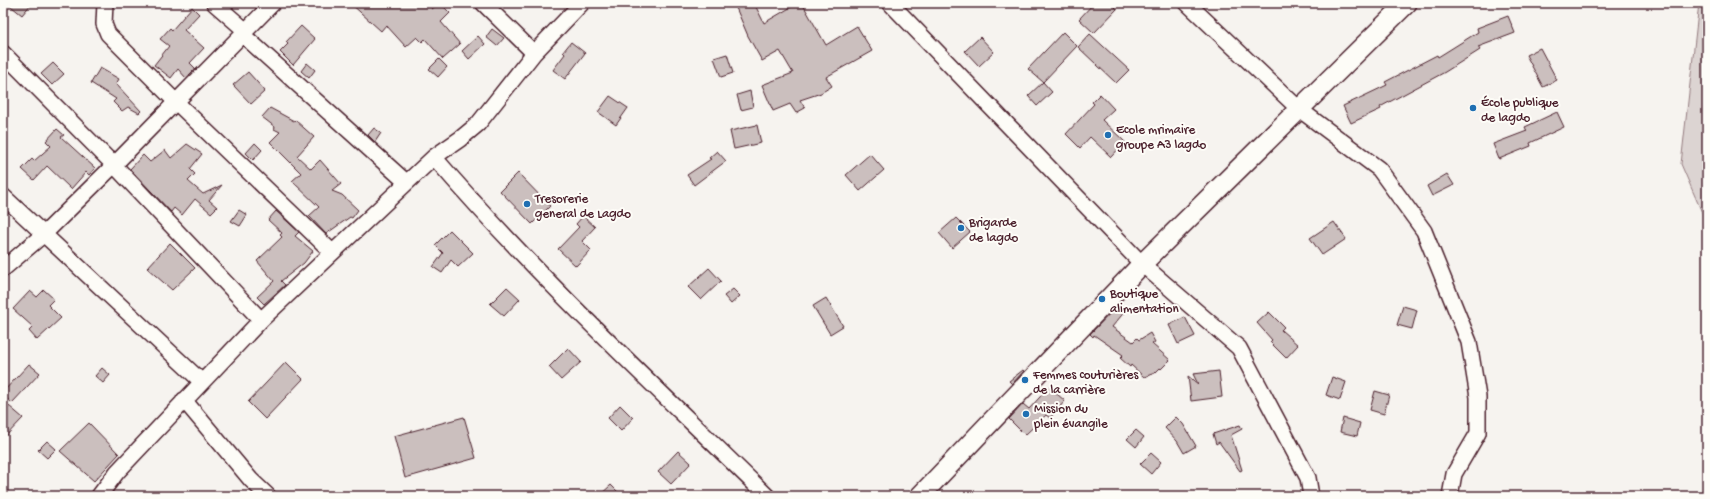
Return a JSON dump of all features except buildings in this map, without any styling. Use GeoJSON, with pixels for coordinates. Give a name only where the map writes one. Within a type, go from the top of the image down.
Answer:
{"type":"FeatureCollection","features":[{"type":"Feature","properties":{"kind":"main road"},"geometry":{"type":"LineString","coordinates":[[920,496],[1142,264],[1407,3]]}},
{"type":"Feature","properties":{"kind":"street"},"geometry":{"type":"LineString","coordinates":[[214,3],[244,33],[406,182]]}},
{"type":"Feature","properties":{"kind":"street"},"geometry":{"type":"LineString","coordinates":[[3,269],[44,234],[273,3]]}},
{"type":"Feature","properties":{"kind":"street"},"geometry":{"type":"LineString","coordinates":[[483,3],[534,53]]}},
{"type":"Feature","properties":{"kind":"street"},"geometry":{"type":"LineString","coordinates":[[99,496],[117,472],[261,320],[406,182],[434,157],[460,139],[478,124],[534,53],[582,3]]}},
{"type":"Feature","properties":{"kind":"street"},"geometry":{"type":"LineString","coordinates":[[890,3],[1142,264],[1239,348],[1308,478],[1311,496]]}},
{"type":"Feature","properties":{"kind":"street"},"geometry":{"type":"LineString","coordinates":[[1187,3],[1299,109],[1379,169],[1424,231],[1469,342],[1478,397],[1478,433],[1454,474],[1450,496]]}},
{"type":"Feature","properties":{"kind":"street"},"geometry":{"type":"LineString","coordinates":[[102,5],[104,24],[108,34],[176,102],[332,252]]}},
{"type":"Feature","properties":{"kind":"street"},"geometry":{"type":"LineString","coordinates":[[3,53],[114,165],[261,320]]}},
{"type":"Feature","properties":{"kind":"street"},"geometry":{"type":"LineString","coordinates":[[434,157],[487,218],[612,344],[767,496]]}},
{"type":"Feature","properties":{"kind":"street"},"geometry":{"type":"LineString","coordinates":[[3,196],[202,382]]}},
{"type":"Feature","properties":{"kind":"street"},"geometry":{"type":"LineString","coordinates":[[184,400],[251,480],[268,496]]}},
{"type":"Feature","properties":{"kind":"shaded area"},"geometry":{"type":"Polygon","coordinates":[[[1699,3],[1707,3],[1707,224],[1681,164],[1699,3]]]}},
{"type":"Feature","properties":{"kind":"place","name":"École publique de lagdo"},"geometry":{"type":"Point","coordinates":[1473,108]}},
{"type":"Feature","properties":{"kind":"place","name":"Ecole mrimaire groupe A3 lagdo"},"geometry":{"type":"Point","coordinates":[1108,135]}},
{"type":"Feature","properties":{"kind":"place","name":"Tresorerie general de Lagdo"},"geometry":{"type":"Point","coordinates":[527,204]}},
{"type":"Feature","properties":{"kind":"place","name":"Brigarde de lagdo"},"geometry":{"type":"Point","coordinates":[961,228]}},
{"type":"Feature","properties":{"kind":"place","name":"Boutique alimentation"},"geometry":{"type":"Point","coordinates":[1102,299]}},
{"type":"Feature","properties":{"kind":"place","name":"Femmes couturières de la carrière"},"geometry":{"type":"Point","coordinates":[1025,380]}},
{"type":"Feature","properties":{"kind":"place","name":"Mission du plein évangile"},"geometry":{"type":"Point","coordinates":[1026,414]}}]}
